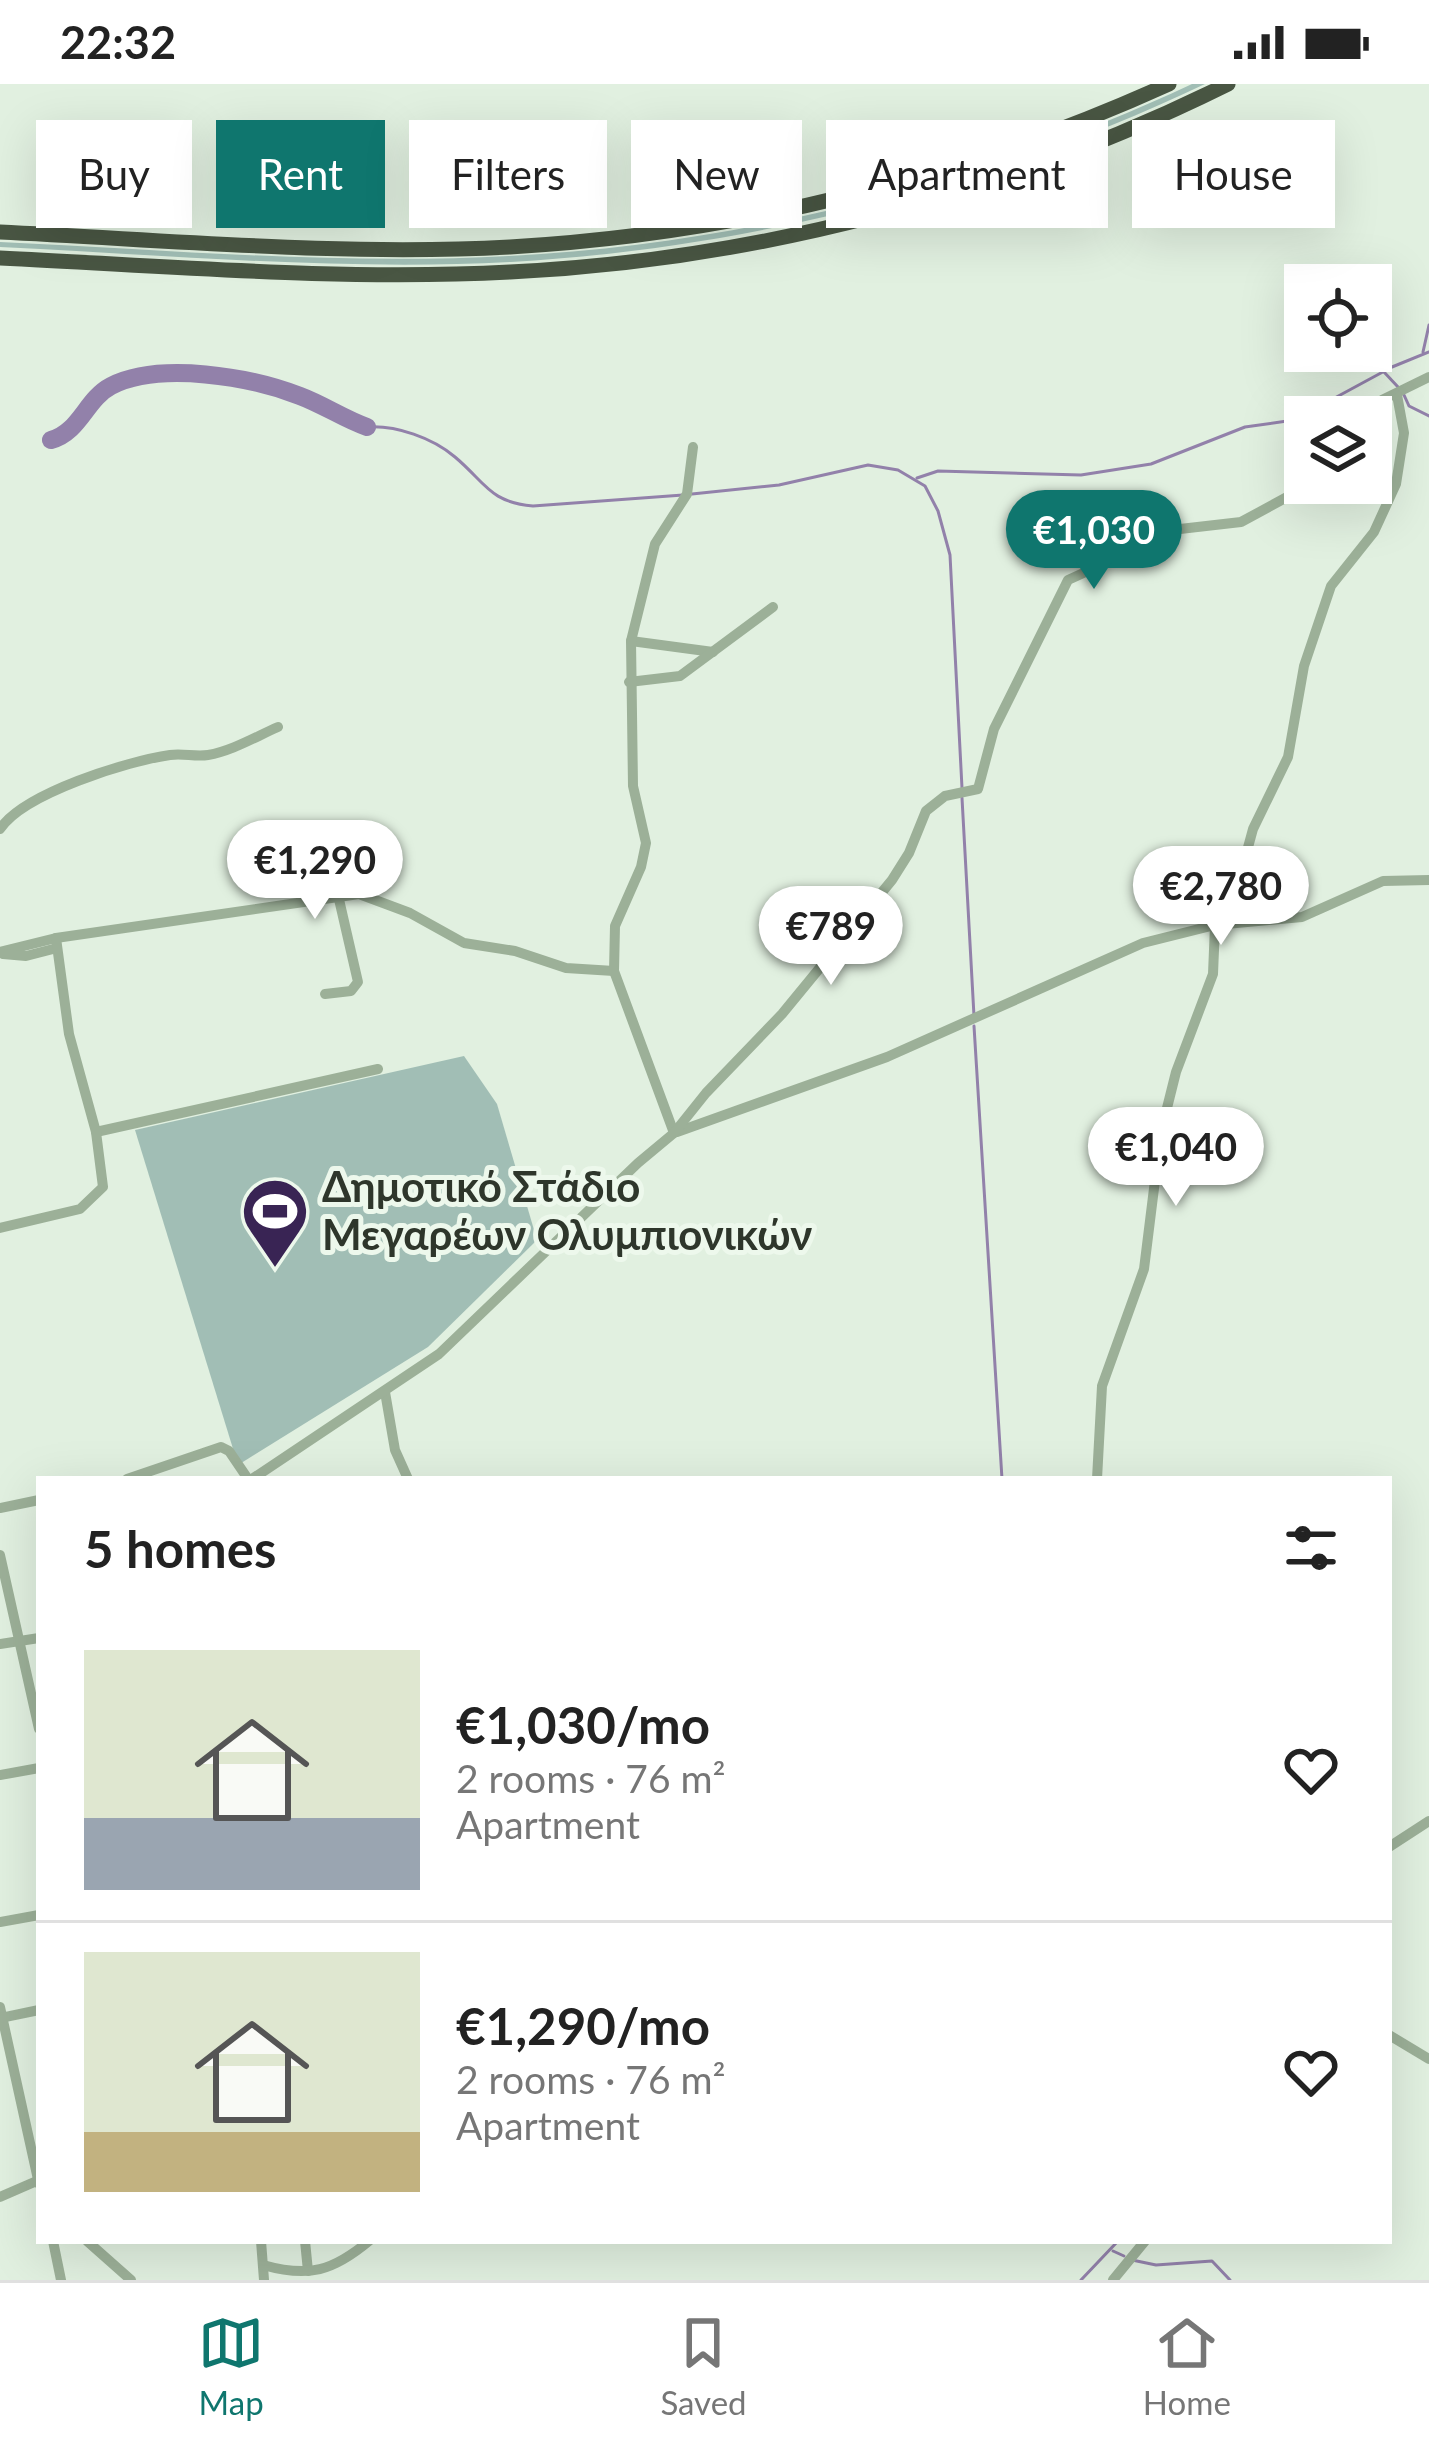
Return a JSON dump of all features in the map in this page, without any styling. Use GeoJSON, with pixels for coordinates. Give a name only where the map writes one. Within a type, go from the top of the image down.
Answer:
{"type":"FeatureCollection","features":[{"type":"Feature","properties":{"kind":"highway"},"geometry":{"type":"LineString","coordinates":[[0,232],[406,249],[508,247],[622,236],[788,208],[924,176],[1034,141],[1169,84]]}},
{"type":"Feature","properties":{"kind":"highway"},"geometry":{"type":"LineString","coordinates":[[0,258],[431,274],[560,269],[664,256],[819,228],[968,190],[1093,146],[1228,84]]}},
{"type":"Feature","properties":{"kind":"street"},"geometry":{"type":"LineString","coordinates":[[1392,397],[1429,377]]}},
{"type":"Feature","properties":{"kind":"street"},"geometry":{"type":"LineString","coordinates":[[1097,1476],[1102,1386],[1144,1269],[1161,1132],[1176,1072],[1213,974],[1215,925],[1235,895],[1253,829],[1288,758],[1304,666],[1331,586],[1374,532],[1396,484],[1404,433],[1397,395]]}},
{"type":"Feature","properties":{"kind":"street"},"geometry":{"type":"LineString","coordinates":[[674,1133],[614,971],[615,926],[641,867],[646,843],[633,786],[631,641],[650,557],[687,494],[693,448]]}},
{"type":"Feature","properties":{"kind":"street"},"geometry":{"type":"LineString","coordinates":[[255,1476],[453,1342],[638,1162],[674,1133],[782,1014],[892,880],[909,853],[921,818],[945,796],[975,790],[982,783],[994,729],[1068,580],[1180,530],[1241,522],[1284,499]]}},
{"type":"Feature","properties":{"kind":"street"},"geometry":{"type":"LineString","coordinates":[[629,682],[680,676],[773,607]]}},
{"type":"Feature","properties":{"kind":"street"},"geometry":{"type":"LineString","coordinates":[[631,641],[713,652]]}},
{"type":"Feature","properties":{"kind":"street"},"geometry":{"type":"LineString","coordinates":[[0,829],[41,797],[74,783],[143,760],[214,754],[278,728]]}},
{"type":"Feature","properties":{"kind":"street"},"geometry":{"type":"LineString","coordinates":[[674,1133],[875,1062],[1143,943],[1215,925],[1302,917],[1383,881],[1429,880]]}},
{"type":"Feature","properties":{"kind":"street"},"geometry":{"type":"LineString","coordinates":[[0,953],[338,895],[372,898],[464,944],[515,951],[566,968],[614,971]]}},
{"type":"Feature","properties":{"kind":"street"},"geometry":{"type":"LineString","coordinates":[[326,994],[351,991],[358,982],[338,895]]}},
{"type":"Feature","properties":{"kind":"street"},"geometry":{"type":"LineString","coordinates":[[0,1228],[71,1213],[103,1186],[96,1132],[74,1063],[56,943]]}},
{"type":"Feature","properties":{"kind":"street"},"geometry":{"type":"LineString","coordinates":[[96,1132],[378,1069]]}},
{"type":"Feature","properties":{"kind":"street"},"geometry":{"type":"LineString","coordinates":[[385,1392],[394,1450],[407,1476]]}},
{"type":"Feature","properties":{"kind":"street"},"geometry":{"type":"LineString","coordinates":[[136,1476],[220,1448],[229,1451],[248,1476]]}},
{"type":"Feature","properties":{"kind":"street"},"geometry":{"type":"LineString","coordinates":[[0,1508],[36,1501]]}},
{"type":"Feature","properties":{"kind":"street"},"geometry":{"type":"LineString","coordinates":[[0,1555],[35,1695]]}},
{"type":"Feature","properties":{"kind":"street"},"geometry":{"type":"LineString","coordinates":[[0,1644],[36,1638]]}},
{"type":"Feature","properties":{"kind":"street"},"geometry":{"type":"LineString","coordinates":[[0,1775],[36,1769]]}},
{"type":"Feature","properties":{"kind":"street"},"geometry":{"type":"LineString","coordinates":[[1392,1845],[1428,1825]]}},
{"type":"Feature","properties":{"kind":"street"},"geometry":{"type":"LineString","coordinates":[[0,1922],[36,1916]]}},
{"type":"Feature","properties":{"kind":"street"},"geometry":{"type":"LineString","coordinates":[[36,2010],[1,2014],[36,2168]]}},
{"type":"Feature","properties":{"kind":"street"},"geometry":{"type":"LineString","coordinates":[[1392,2038],[1429,2059]]}},
{"type":"Feature","properties":{"kind":"street"},"geometry":{"type":"LineString","coordinates":[[0,2198],[36,2182]]}},
{"type":"Feature","properties":{"kind":"street"},"geometry":{"type":"LineString","coordinates":[[53,2244],[61,2280]]}},
{"type":"Feature","properties":{"kind":"street"},"geometry":{"type":"LineString","coordinates":[[90,2244],[131,2280]]}},
{"type":"Feature","properties":{"kind":"street"},"geometry":{"type":"LineString","coordinates":[[260,2244],[264,2280]]}},
{"type":"Feature","properties":{"kind":"street"},"geometry":{"type":"LineString","coordinates":[[301,2274],[305,2244]]}},
{"type":"Feature","properties":{"kind":"street"},"geometry":{"type":"LineString","coordinates":[[262,2265],[301,2274],[337,2266],[365,2244]]}},
{"type":"Feature","properties":{"kind":"street"},"geometry":{"type":"LineString","coordinates":[[1113,2280],[1143,2244]]}},
{"type":"Feature","properties":{"kind":"shaded area"},"geometry":{"type":"Polygon","coordinates":[[[1192,84],[1205,84],[1108,127],[1111,120],[1192,84]]]}},
{"type":"Feature","properties":{"kind":"shaded area"},"geometry":{"type":"Polygon","coordinates":[[[826,211],[826,216],[802,222],[802,216],[826,211]]]}},
{"type":"Feature","properties":{"kind":"shaded area"},"geometry":{"type":"Polygon","coordinates":[[[773,228],[601,255],[447,264],[255,261],[0,247],[0,242],[382,259],[509,256],[773,228]]]}},
{"type":"Feature","properties":{"kind":"shaded area"},"geometry":{"type":"Polygon","coordinates":[[[464,1056],[497,1104],[537,1240],[428,1347],[238,1465],[135,1130],[464,1056]]]}},
{"type":"Feature","properties":{"kind":"waterway"},"geometry":{"type":"LineString","coordinates":[[1423,352],[1429,325]]}},
{"type":"Feature","properties":{"kind":"waterway"},"geometry":{"type":"LineString","coordinates":[[917,478],[938,471],[1081,475],[1151,464],[1245,427],[1294,420],[1429,352]]}},
{"type":"Feature","properties":{"kind":"waterway"},"geometry":{"type":"LineString","coordinates":[[1384,372],[1398,387]]}},
{"type":"Feature","properties":{"kind":"waterway"},"geometry":{"type":"LineString","coordinates":[[51,440],[69,430],[111,386],[154,374],[206,374],[280,389],[367,427]]}},
{"type":"Feature","properties":{"kind":"waterway"},"geometry":{"type":"LineString","coordinates":[[1404,395],[1409,406],[1429,416]]}},
{"type":"Feature","properties":{"kind":"waterway"},"geometry":{"type":"LineString","coordinates":[[367,427],[402,431],[436,444],[497,496],[518,504],[683,495]]}},
{"type":"Feature","properties":{"kind":"waterway"},"geometry":{"type":"LineString","coordinates":[[692,494],[779,485],[868,465],[898,470],[925,486],[938,511],[950,555],[962,788]]}},
{"type":"Feature","properties":{"kind":"waterway"},"geometry":{"type":"LineString","coordinates":[[962,798],[974,1016]]}},
{"type":"Feature","properties":{"kind":"waterway"},"geometry":{"type":"LineString","coordinates":[[974,1026],[1002,1476]]}},
{"type":"Feature","properties":{"kind":"waterway"},"geometry":{"type":"LineString","coordinates":[[1081,2280],[1115,2244]]}},
{"type":"Feature","properties":{"kind":"waterway"},"geometry":{"type":"LineString","coordinates":[[1113,2251],[1124,2256]]}},
{"type":"Feature","properties":{"kind":"waterway"},"geometry":{"type":"LineString","coordinates":[[1132,2260],[1156,2265],[1212,2261],[1230,2280]]}},
{"type":"Feature","properties":{"kind":"place","name":"Δημοτικό Στάδιο Μεγαρέων Ολυμπιονικών"},"geometry":{"type":"Point","coordinates":[275,1270]}}]}
